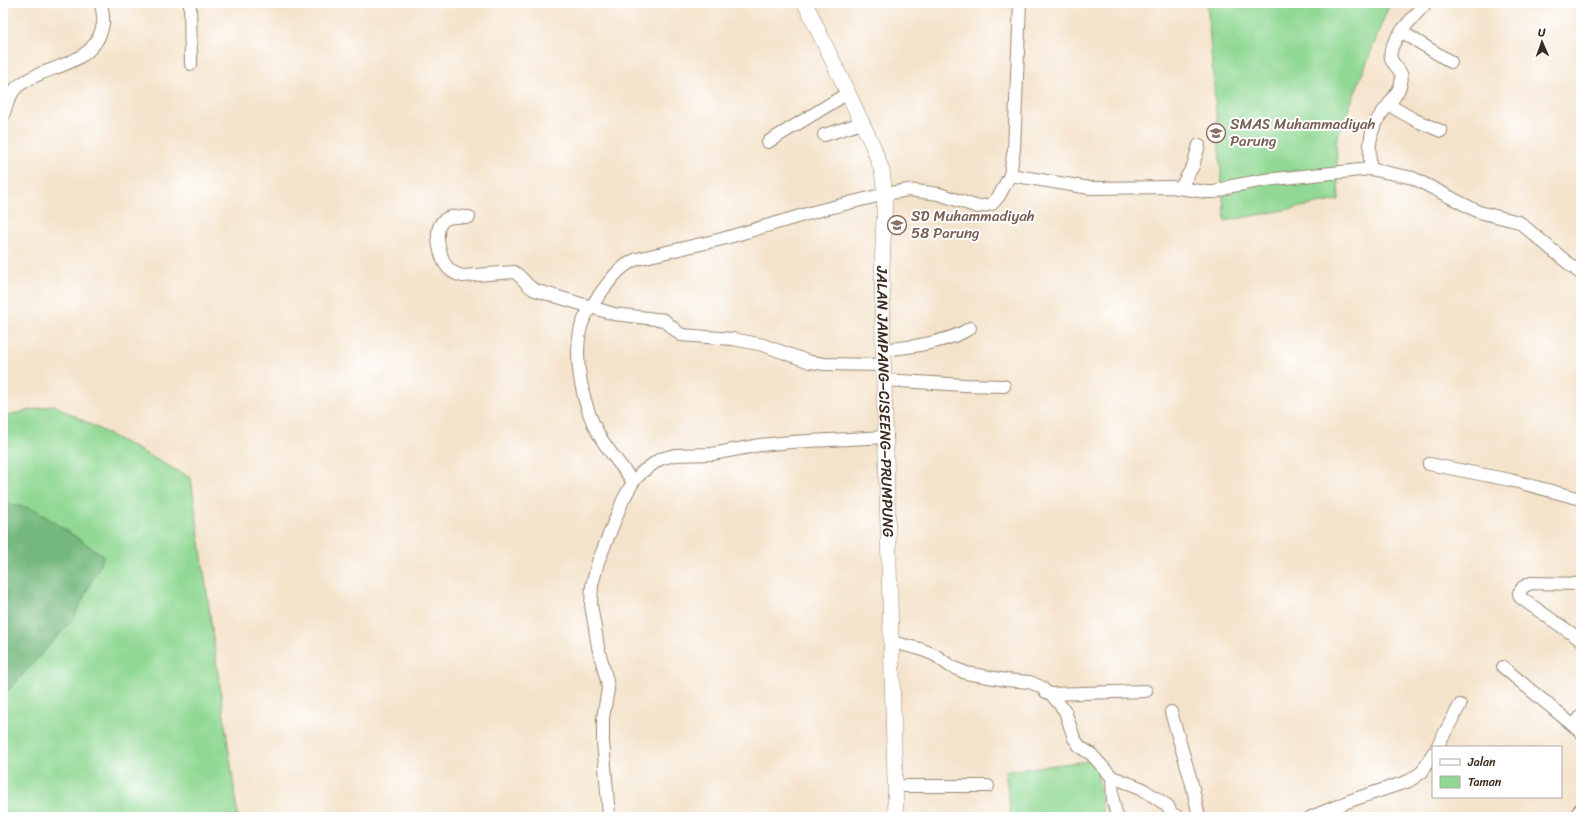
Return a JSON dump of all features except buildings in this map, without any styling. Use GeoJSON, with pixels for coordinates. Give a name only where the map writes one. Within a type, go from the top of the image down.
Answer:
{"type":"FeatureCollection","features":[{"type":"Feature","properties":{"kind":"main road","name":"JALAN JAMPANG–CISEENG–PRUMPUNG"},"geometry":{"type":"LineString","coordinates":[[805,3],[873,146],[882,171],[885,194],[882,269],[896,817]]}},
{"type":"Feature","properties":{"kind":"street"},"geometry":{"type":"LineString","coordinates":[[3,116],[6,95],[28,79],[78,59],[92,49],[99,36],[103,23],[101,3]]}},
{"type":"Feature","properties":{"kind":"street"},"geometry":{"type":"LineString","coordinates":[[190,3],[191,64]]}},
{"type":"Feature","properties":{"kind":"street"},"geometry":{"type":"LineString","coordinates":[[633,482],[599,435],[586,405],[580,373],[578,342],[580,330],[590,306],[619,271],[630,262],[637,259],[722,239],[784,220],[885,194],[917,190],[939,194],[978,207],[992,204],[999,196],[1010,175],[1014,149],[1020,3]]}},
{"type":"Feature","properties":{"kind":"street"},"geometry":{"type":"LineString","coordinates":[[1370,169],[1370,139],[1375,123],[1389,105],[1401,84],[1401,74],[1392,60],[1392,45],[1426,3]]}},
{"type":"Feature","properties":{"kind":"street"},"geometry":{"type":"LineString","coordinates":[[1402,32],[1451,62]]}},
{"type":"Feature","properties":{"kind":"street"},"geometry":{"type":"LineString","coordinates":[[768,142],[848,93]]}},
{"type":"Feature","properties":{"kind":"street"},"geometry":{"type":"LineString","coordinates":[[1389,105],[1415,120],[1440,131]]}},
{"type":"Feature","properties":{"kind":"street"},"geometry":{"type":"LineString","coordinates":[[824,136],[862,124]]}},
{"type":"Feature","properties":{"kind":"street"},"geometry":{"type":"LineString","coordinates":[[1181,188],[1193,166],[1199,145]]}},
{"type":"Feature","properties":{"kind":"street"},"geometry":{"type":"LineString","coordinates":[[1010,175],[1090,188],[1181,188],[1200,192],[1215,192],[1232,186],[1265,180],[1370,169],[1413,178],[1479,212],[1520,222],[1581,274]]}},
{"type":"Feature","properties":{"kind":"street"},"geometry":{"type":"LineString","coordinates":[[469,216],[448,218],[441,222],[438,232],[440,251],[448,269],[463,276],[514,272],[519,275],[527,285],[536,290],[614,314],[664,320],[681,335],[733,339],[764,345],[810,362],[964,385],[1004,386]]}},
{"type":"Feature","properties":{"kind":"street"},"geometry":{"type":"LineString","coordinates":[[884,349],[914,346],[950,337],[965,332],[970,328]]}},
{"type":"Feature","properties":{"kind":"street"},"geometry":{"type":"LineString","coordinates":[[609,817],[603,740],[603,718],[608,689],[598,648],[591,605],[592,585],[598,562],[623,500],[633,482],[642,472],[660,459],[675,455],[712,454],[760,445],[783,443],[887,437]]}},
{"type":"Feature","properties":{"kind":"street"},"geometry":{"type":"LineString","coordinates":[[1429,464],[1510,480],[1581,499]]}},
{"type":"Feature","properties":{"kind":"street"},"geometry":{"type":"LineString","coordinates":[[1580,637],[1526,601],[1520,596],[1519,593],[1523,587],[1531,583],[1581,584]]}},
{"type":"Feature","properties":{"kind":"street"},"geometry":{"type":"LineString","coordinates":[[892,642],[920,649],[936,655],[950,666],[966,673],[1006,680],[1030,682],[1051,694],[1146,691]]}},
{"type":"Feature","properties":{"kind":"street"},"geometry":{"type":"LineString","coordinates":[[1503,667],[1579,725]]}},
{"type":"Feature","properties":{"kind":"street"},"geometry":{"type":"LineString","coordinates":[[1051,694],[1065,711],[1074,738],[1080,747],[1091,754],[1112,776],[1140,788],[1168,806],[1171,813],[1178,817]]}},
{"type":"Feature","properties":{"kind":"street"},"geometry":{"type":"LineString","coordinates":[[1438,746],[1460,705]]}},
{"type":"Feature","properties":{"kind":"street"},"geometry":{"type":"LineString","coordinates":[[1171,712],[1192,784],[1198,817]]}},
{"type":"Feature","properties":{"kind":"street"},"geometry":{"type":"LineString","coordinates":[[1311,817],[1352,800],[1409,782],[1422,772],[1432,755]]}},
{"type":"Feature","properties":{"kind":"street"},"geometry":{"type":"LineString","coordinates":[[1112,776],[1113,800],[1117,817]]}},
{"type":"Feature","properties":{"kind":"street"},"geometry":{"type":"LineString","coordinates":[[895,786],[988,786]]}},
{"type":"Feature","properties":{"kind":"street"},"geometry":{"type":"LineString","coordinates":[[1575,817],[1581,808]]}},
{"type":"Feature","properties":{"kind":"green space"},"geometry":{"type":"Polygon","coordinates":[[[1207,3],[1390,3],[1336,141],[1339,200],[1225,221],[1207,3]]]}},
{"type":"Feature","properties":{"kind":"green space"},"geometry":{"type":"Polygon","coordinates":[[[54,405],[191,478],[238,817],[3,817],[3,416],[54,405]]]}},
{"type":"Feature","properties":{"kind":"green space"},"geometry":{"type":"Polygon","coordinates":[[[3,502],[36,510],[104,556],[73,619],[9,690],[3,689],[3,502]]]}},
{"type":"Feature","properties":{"kind":"green space"},"geometry":{"type":"Polygon","coordinates":[[[1096,760],[1103,817],[1011,817],[1005,771],[1096,760]]]}},
{"type":"Feature","properties":{"kind":"place","name":"SMAS Muhammadiyah Parung"},"geometry":{"type":"Point","coordinates":[1216,133]}},
{"type":"Feature","properties":{"kind":"place","name":"SD Muhammadiyah 58 Parung"},"geometry":{"type":"Point","coordinates":[897,225]}}]}
